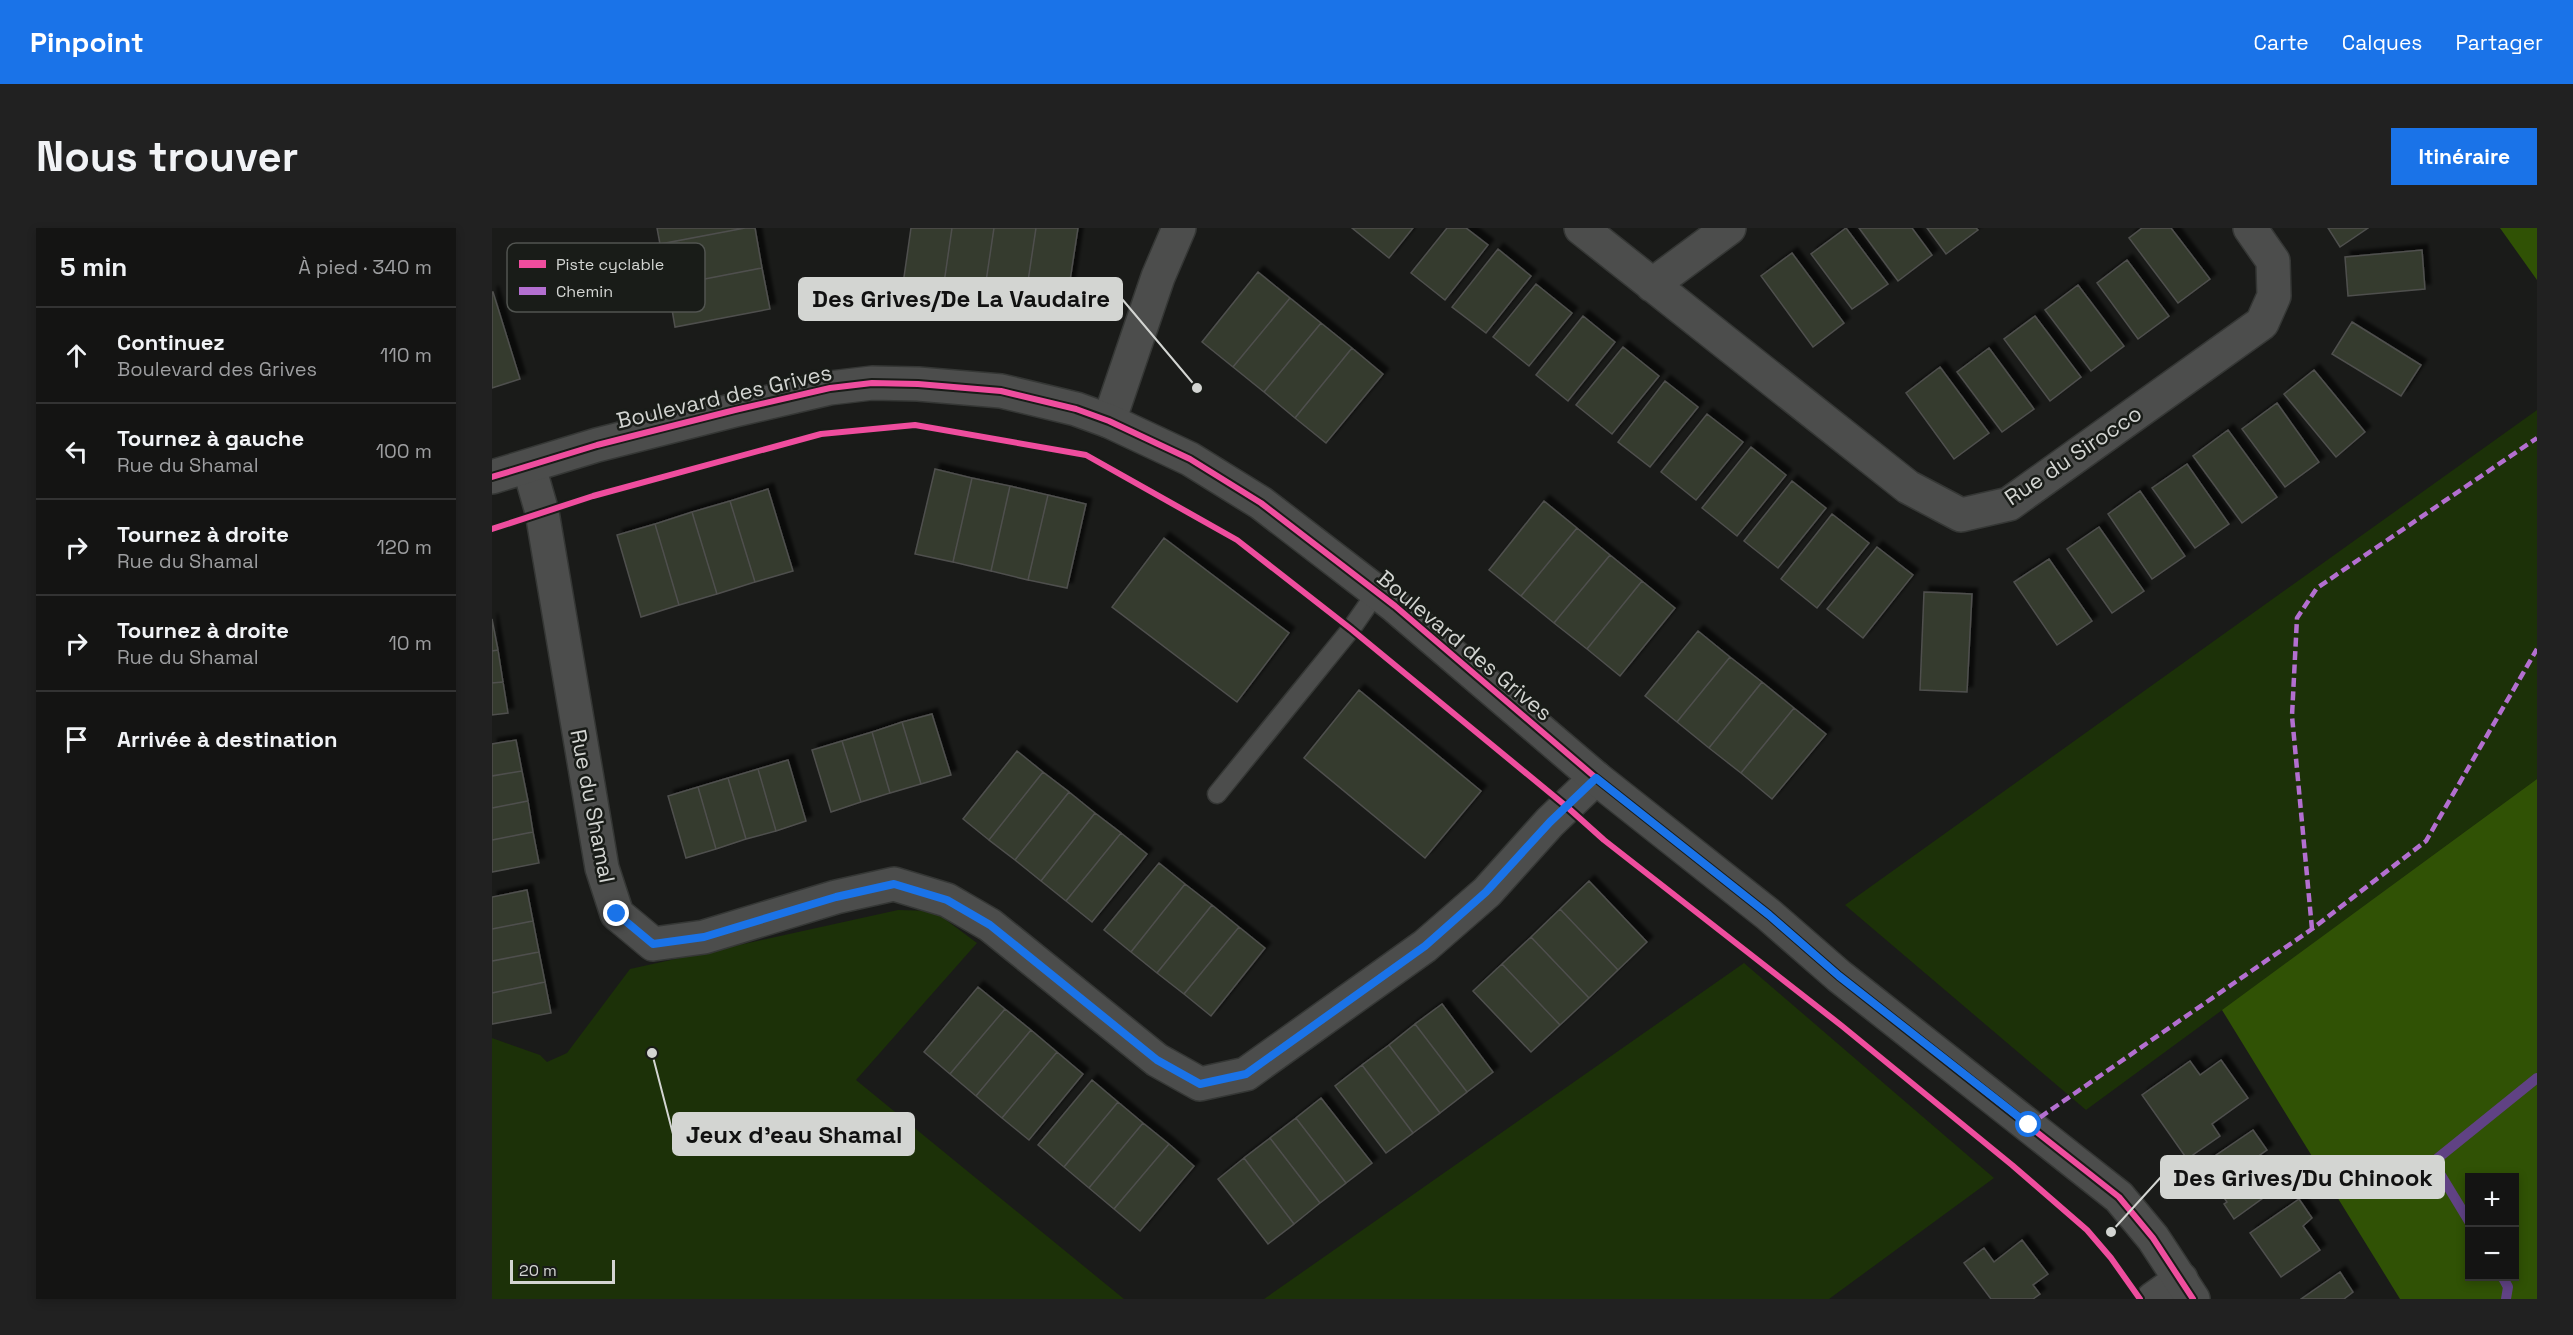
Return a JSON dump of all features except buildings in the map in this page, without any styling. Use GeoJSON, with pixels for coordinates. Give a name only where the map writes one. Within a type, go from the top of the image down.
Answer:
{"type":"FeatureCollection","features":[{"type":"Feature","properties":{"kind":"street"},"geometry":{"type":"LineString","coordinates":[[1109,421],[1158,276],[1179,228]]}},
{"type":"Feature","properties":{"kind":"street","name":"Rue du Sirocco"},"geometry":{"type":"LineString","coordinates":[[1581,228],[1908,487],[1962,515],[2009,504],[2262,323],[2274,296],[2273,261],[2250,228]]}},
{"type":"Feature","properties":{"kind":"street"},"geometry":{"type":"LineString","coordinates":[[1652,285],[1729,228]]}},
{"type":"Feature","properties":{"kind":"street","name":"Boulevard des Grives"},"geometry":{"type":"LineString","coordinates":[[492,477],[597,445],[735,410],[830,388],[872,383],[918,384],[1001,391],[1076,409],[1109,421],[1190,459],[1261,502],[1395,606],[1596,778],[1769,915],[1839,976],[2119,1197],[2153,1238],[2187,1289]]}},
{"type":"Feature","properties":{"kind":"street","name":"Boulevard des Grives"},"geometry":{"type":"LineString","coordinates":[[492,493],[529,467]]}},
{"type":"Feature","properties":{"kind":"street","name":"Rue du Shamal"},"geometry":{"type":"LineString","coordinates":[[529,467],[542,512],[602,868],[617,914],[653,944],[704,937],[836,897],[894,884],[947,900],[990,925],[1157,1060],[1200,1084],[1246,1074],[1425,946],[1486,892],[1550,822],[1596,778]]}},
{"type":"Feature","properties":{"kind":"street"},"geometry":{"type":"LineString","coordinates":[[2153,1299],[2187,1289]]}},
{"type":"Feature","properties":{"kind":"lane"},"geometry":{"type":"LineString","coordinates":[[1218,794],[1351,629],[1376,593]]}},
{"type":"Feature","properties":{"kind":"green space"},"geometry":{"type":"Polygon","coordinates":[[[2500,228],[2537,228],[2537,280],[2500,228]]]}},
{"type":"Feature","properties":{"kind":"green space"},"geometry":{"type":"Polygon","coordinates":[[[2537,410],[2537,779],[2086,1110],[1845,905],[2537,410]]]}},
{"type":"Feature","properties":{"kind":"green space"},"geometry":{"type":"Polygon","coordinates":[[[2537,779],[2537,1299],[2400,1299],[2222,1010],[2537,779]]]}},
{"type":"Feature","properties":{"kind":"green space"},"geometry":{"type":"Polygon","coordinates":[[[898,910],[934,911],[977,943],[856,1080],[1124,1299],[492,1299],[492,1038],[540,1055],[547,1062],[567,1053],[630,969],[898,910]]]}},
{"type":"Feature","properties":{"kind":"green space"},"geometry":{"type":"Polygon","coordinates":[[[1744,963],[1994,1178],[1829,1299],[1264,1299],[1744,963]]]}},
{"type":"Feature","properties":{"kind":"waterway"},"geometry":{"type":"LineString","coordinates":[[2465,1215],[2433,1162],[2537,1078]]}},
{"type":"Feature","properties":{"kind":"waterway"},"geometry":{"type":"LineString","coordinates":[[2505,1281],[2508,1287],[2506,1299]]}},
{"type":"Feature","properties":{"kind":"marked path"},"geometry":{"type":"LineString","coordinates":[[2312,929],[2292,716],[2297,618],[2317,588],[2537,438]]}},
{"type":"Feature","properties":{"kind":"marked path"},"geometry":{"type":"LineString","coordinates":[[2029,1125],[2312,929],[2426,841],[2537,649]]}},
{"type":"Feature","properties":{"kind":"cycle path"},"geometry":{"type":"LineString","coordinates":[[492,477],[597,445],[735,410],[830,388],[872,383],[918,384],[1001,391],[1076,409],[1109,421],[1190,459],[1261,503],[1395,606],[1596,778],[1769,915],[1839,976],[2119,1197],[2153,1238],[2193,1299]]}},
{"type":"Feature","properties":{"kind":"cycle path"},"geometry":{"type":"LineString","coordinates":[[492,529],[593,496],[821,434],[915,425],[1086,455],[1237,540],[1351,629],[1604,840],[1842,1026],[2012,1165],[2087,1230],[2111,1258],[2140,1299]]}},
{"type":"Feature","properties":{"kind":"place","name":"Des Grives/De La Vaudaire"},"geometry":{"type":"Point","coordinates":[1197,388]}},
{"type":"Feature","properties":{"kind":"place","name":"Jeux d'eau Shamal"},"geometry":{"type":"Point","coordinates":[652,1053]}},
{"type":"Feature","properties":{"kind":"place","name":"Des Grives/Du Chinook"},"geometry":{"type":"Point","coordinates":[2111,1232]}},
{"type":"Feature","properties":{"kind":"route"},"geometry":{"type":"LineString","coordinates":[[617,914],[653,944],[704,937],[836,897],[894,884],[947,900],[990,925],[1157,1060],[1200,1084],[1246,1074],[1425,946],[1486,892],[1550,822],[1596,778],[1769,915],[1839,976],[2029,1125]]}}]}
